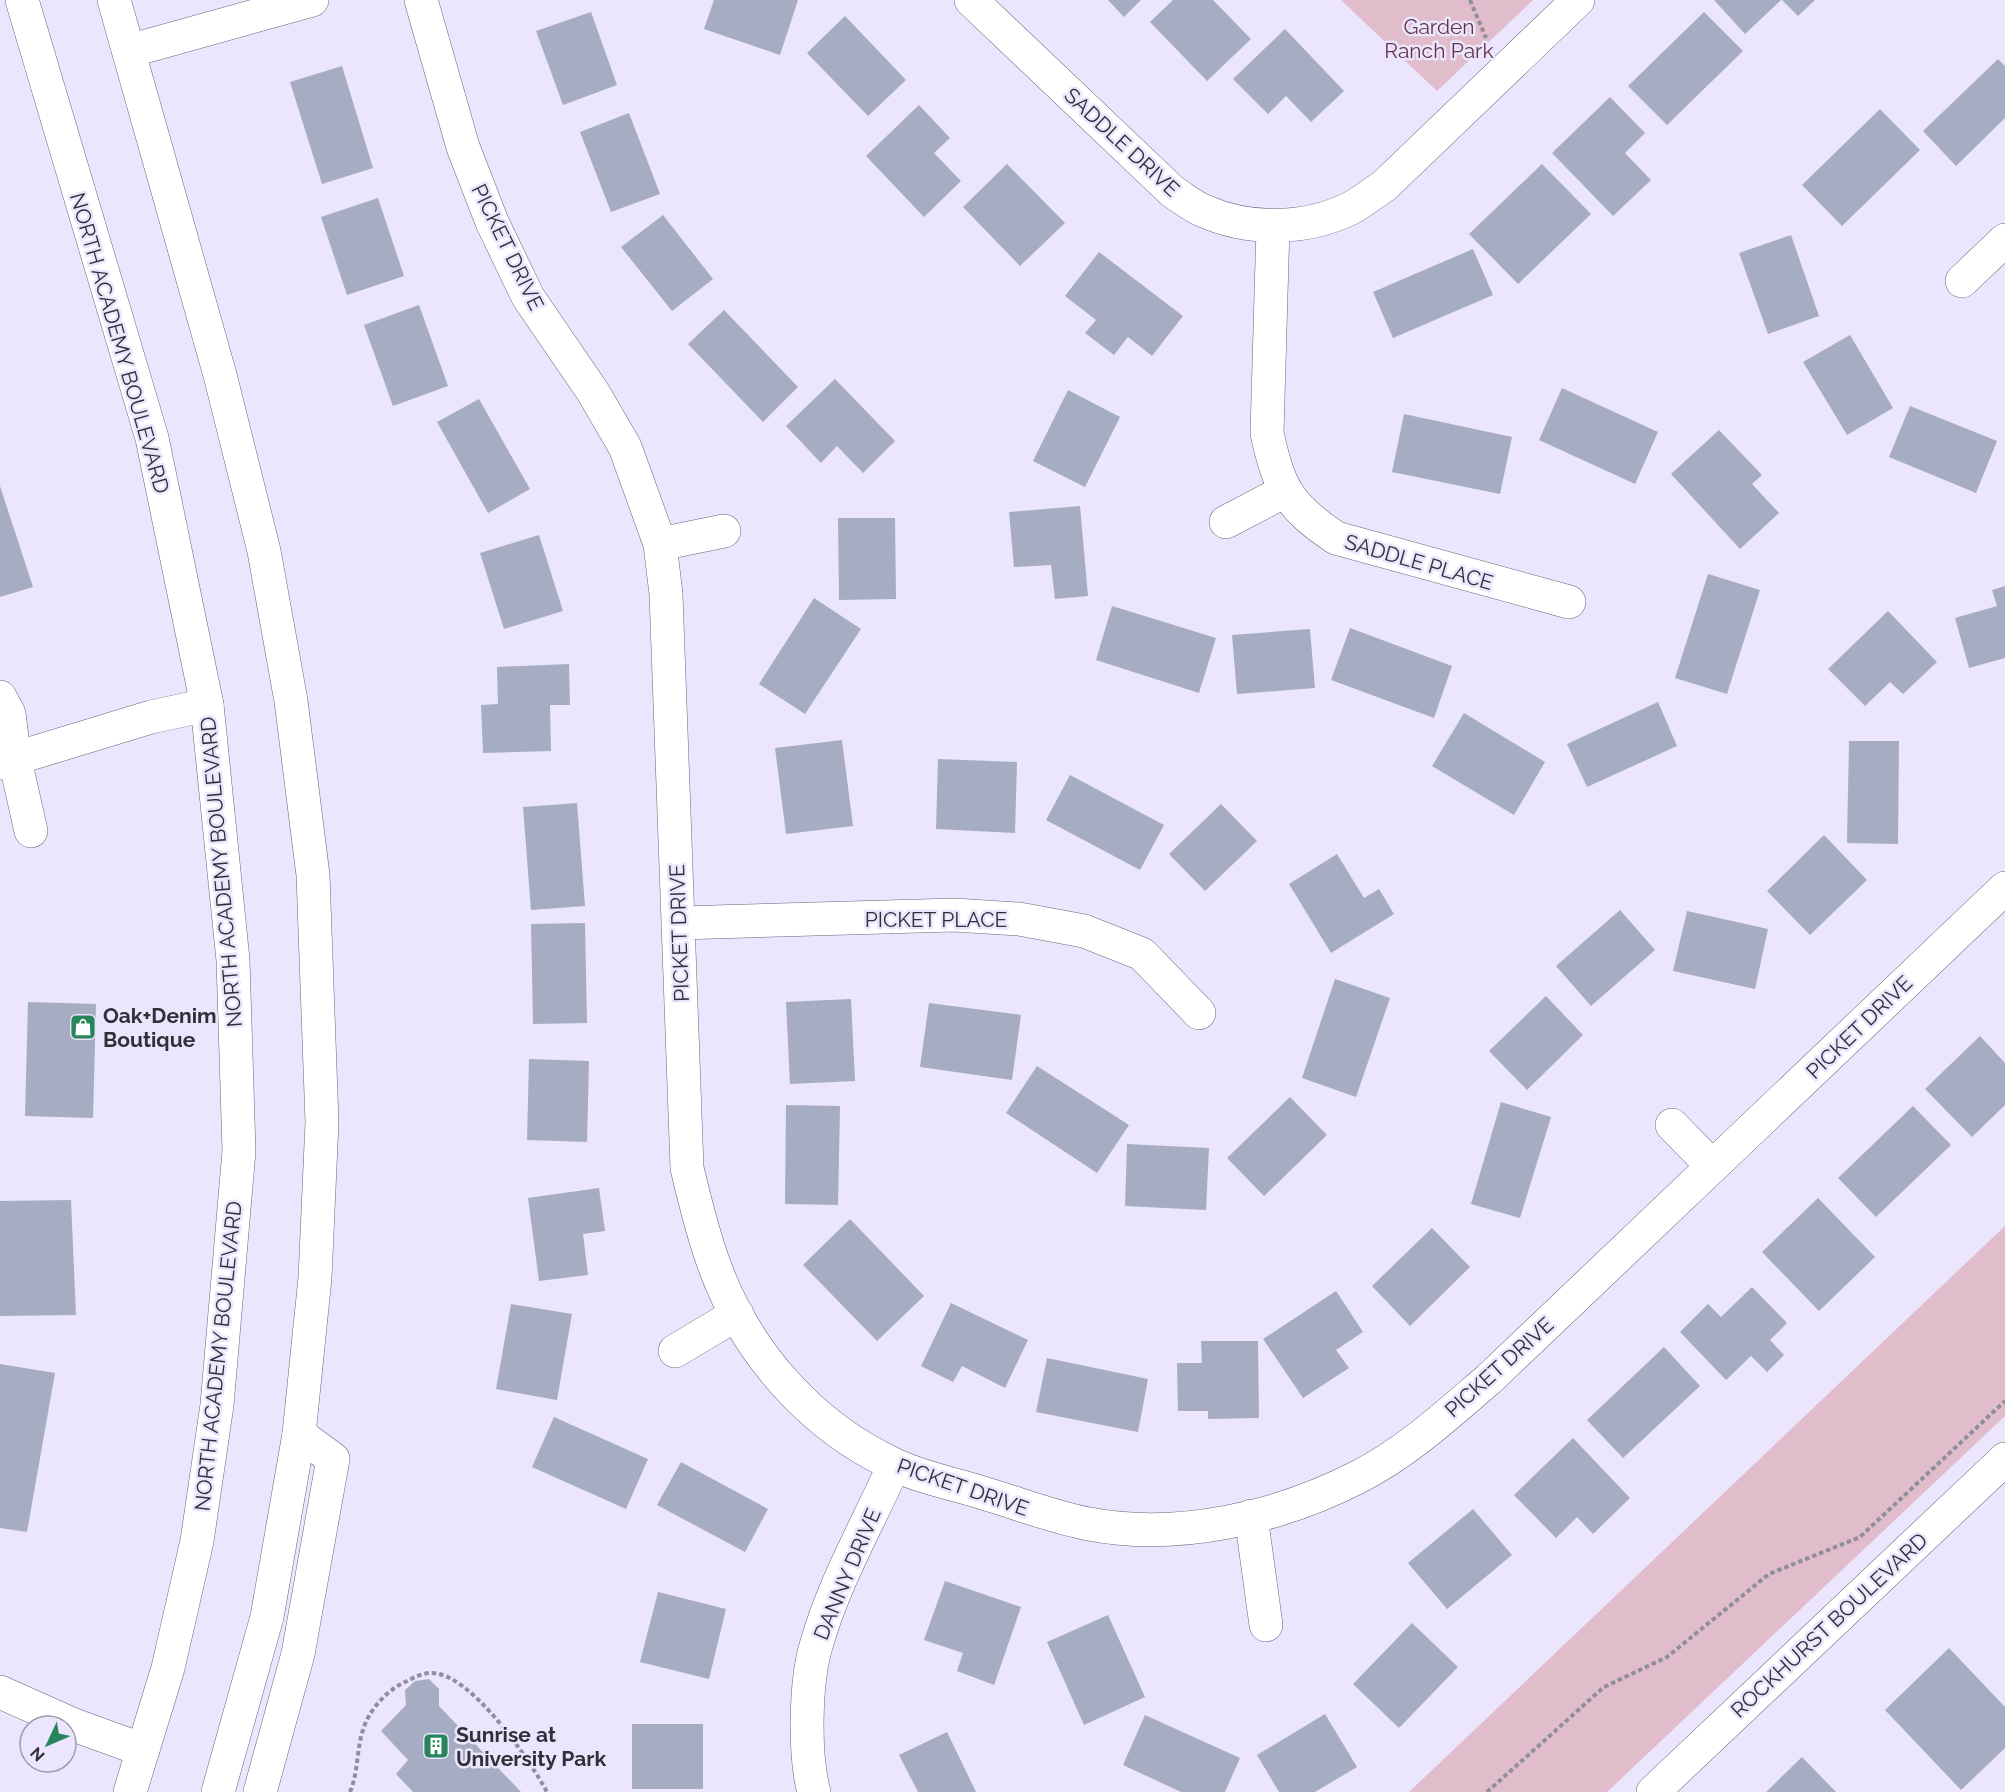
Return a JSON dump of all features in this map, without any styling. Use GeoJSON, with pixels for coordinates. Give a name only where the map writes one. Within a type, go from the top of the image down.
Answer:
{"type":"FeatureCollection","features":[{"type":"Feature","properties":{"kind":"main road","name":"NORTH ACADEMY BOULEVARD"},"geometry":{"type":"LineString","coordinates":[[22,0],[152,438],[207,705],[233,960],[239,1150],[217,1405],[197,1541],[168,1668],[130,1792]]}},
{"type":"Feature","properties":{"kind":"main road"},"geometry":{"type":"LineString","coordinates":[[114,0],[231,419],[264,551],[291,701],[312,875],[322,1122],[315,1278],[299,1434],[267,1617],[218,1792]]}},
{"type":"Feature","properties":{"kind":"main road"},"geometry":{"type":"LineString","coordinates":[[129,51],[312,0]]}},
{"type":"Feature","properties":{"kind":"main road","name":"PICKET DRIVE"},"geometry":{"type":"LineString","coordinates":[[421,0],[463,147],[492,222],[528,297],[592,392],[625,447],[660,544],[666,594],[687,1168],[701,1226],[716,1270],[737,1314],[763,1357],[803,1402],[844,1438],[894,1466],[1041,1513],[1091,1524],[1143,1529],[1199,1527],[1251,1516],[1302,1502],[1359,1477],[1444,1417],[1489,1379],[2005,888]]}},
{"type":"Feature","properties":{"kind":"main road","name":"SADDLE DRIVE"},"geometry":{"type":"LineString","coordinates":[[971,0],[1173,192],[1203,211],[1236,221],[1273,226],[1312,222],[1350,209],[1384,186],[1578,0]]}},
{"type":"Feature","properties":{"kind":"main road","name":"SADDLE PLACE"},"geometry":{"type":"LineString","coordinates":[[1273,226],[1267,432],[1274,466],[1285,491],[1306,517],[1336,538],[1569,602]]}},
{"type":"Feature","properties":{"kind":"main road"},"geometry":{"type":"LineString","coordinates":[[1962,281],[2005,240]]}},
{"type":"Feature","properties":{"kind":"main road"},"geometry":{"type":"LineString","coordinates":[[1226,522],[1285,491]]}},
{"type":"Feature","properties":{"kind":"main road"},"geometry":{"type":"LineString","coordinates":[[660,544],[724,531]]}},
{"type":"Feature","properties":{"kind":"main road"},"geometry":{"type":"LineString","coordinates":[[0,697],[9,714],[8,762],[31,831]]}},
{"type":"Feature","properties":{"kind":"main road"},"geometry":{"type":"LineString","coordinates":[[8,762],[151,717],[207,705]]}},
{"type":"Feature","properties":{"kind":"main road","name":"PICKET PLACE"},"geometry":{"type":"LineString","coordinates":[[679,923],[954,915],[1019,919],[1084,931],[1142,954],[1199,1013]]}},
{"type":"Feature","properties":{"kind":"main road"},"geometry":{"type":"LineString","coordinates":[[1672,1125],[1712,1166]]}},
{"type":"Feature","properties":{"kind":"main road"},"geometry":{"type":"LineString","coordinates":[[675,1351],[737,1314]]}},
{"type":"Feature","properties":{"kind":"main road"},"geometry":{"type":"LineString","coordinates":[[260,1792],[298,1654],[333,1459],[299,1434]]}},
{"type":"Feature","properties":{"kind":"main road","name":"ROCKHURST BOULEVARD"},"geometry":{"type":"LineString","coordinates":[[1653,1792],[2005,1459]]}},
{"type":"Feature","properties":{"kind":"main road","name":"DANNY DRIVE"},"geometry":{"type":"LineString","coordinates":[[814,1792],[808,1771],[808,1715],[815,1647],[834,1598],[894,1466]]}},
{"type":"Feature","properties":{"kind":"main road"},"geometry":{"type":"LineString","coordinates":[[1251,1516],[1266,1625]]}},
{"type":"Feature","properties":{"kind":"main road"},"geometry":{"type":"LineString","coordinates":[[0,1692],[63,1721],[143,1750]]}},
{"type":"Feature","properties":{"kind":"path"},"geometry":{"type":"LineString","coordinates":[[1470,0],[1486,39]]}},
{"type":"Feature","properties":{"kind":"path"},"geometry":{"type":"LineString","coordinates":[[1487,1792],[1604,1687],[1667,1658],[1769,1574],[1860,1537],[2005,1401]]}},
{"type":"Feature","properties":{"kind":"path"},"geometry":{"type":"LineString","coordinates":[[350,1792],[357,1751],[368,1718],[387,1694],[399,1685],[421,1675],[433,1673],[464,1688],[476,1697],[516,1742],[547,1792]]}},
{"type":"Feature","properties":{"kind":"green space","name":"Garden Ranch Park"},"geometry":{"type":"Polygon","coordinates":[[[1341,0],[1533,0],[1437,91],[1341,0]]]}},
{"type":"Feature","properties":{"kind":"green space"},"geometry":{"type":"Polygon","coordinates":[[[2005,1226],[2005,1416],[1607,1792],[1409,1792],[2005,1226]]]}},
{"type":"Feature","properties":{"kind":"building"},"geometry":{"type":"Polygon","coordinates":[[[714,0],[798,0],[780,55],[704,29],[714,0]]]}},
{"type":"Feature","properties":{"kind":"building"},"geometry":{"type":"Polygon","coordinates":[[[1108,0],[1141,0],[1124,17],[1108,0]]]}},
{"type":"Feature","properties":{"kind":"building"},"geometry":{"type":"Polygon","coordinates":[[[1173,0],[1213,0],[1251,39],[1207,81],[1150,22],[1173,0]]]}},
{"type":"Feature","properties":{"kind":"building"},"geometry":{"type":"Polygon","coordinates":[[[1714,0],[1781,0],[1745,34],[1714,0]]]}},
{"type":"Feature","properties":{"kind":"building"},"geometry":{"type":"Polygon","coordinates":[[[1782,0],[1815,0],[1798,16],[1782,0]]]}},
{"type":"Feature","properties":{"kind":"building"},"geometry":{"type":"Polygon","coordinates":[[[591,12],[617,85],[563,105],[536,31],[591,12]]]}},
{"type":"Feature","properties":{"kind":"building"},"geometry":{"type":"Polygon","coordinates":[[[1704,12],[1743,51],[1667,125],[1628,86],[1704,12]]]}},
{"type":"Feature","properties":{"kind":"building"},"geometry":{"type":"Polygon","coordinates":[[[845,16],[906,80],[868,116],[807,53],[845,16]]]}},
{"type":"Feature","properties":{"kind":"building"},"geometry":{"type":"Polygon","coordinates":[[[1285,29],[1344,91],[1311,122],[1286,96],[1268,114],[1233,79],[1285,29]]]}},
{"type":"Feature","properties":{"kind":"building"},"geometry":{"type":"Polygon","coordinates":[[[1998,59],[2005,66],[2005,118],[1956,166],[1923,131],[1998,59]]]}},
{"type":"Feature","properties":{"kind":"building"},"geometry":{"type":"Polygon","coordinates":[[[342,66],[373,168],[322,184],[290,82],[342,66]]]}},
{"type":"Feature","properties":{"kind":"building"},"geometry":{"type":"Polygon","coordinates":[[[1610,97],[1645,133],[1625,153],[1651,180],[1613,216],[1552,153],[1610,97]]]}},
{"type":"Feature","properties":{"kind":"building"},"geometry":{"type":"Polygon","coordinates":[[[919,105],[950,138],[934,153],[961,181],[924,217],[866,156],[919,105]]]}},
{"type":"Feature","properties":{"kind":"building"},"geometry":{"type":"Polygon","coordinates":[[[1880,109],[1920,150],[1842,226],[1802,185],[1880,109]]]}},
{"type":"Feature","properties":{"kind":"building"},"geometry":{"type":"Polygon","coordinates":[[[629,113],[660,194],[611,212],[580,132],[629,113]]]}},
{"type":"Feature","properties":{"kind":"building"},"geometry":{"type":"Polygon","coordinates":[[[1007,164],[1065,223],[1020,266],[963,207],[1007,164]]]}},
{"type":"Feature","properties":{"kind":"building"},"geometry":{"type":"Polygon","coordinates":[[[1542,164],[1591,214],[1518,284],[1469,234],[1542,164]]]}},
{"type":"Feature","properties":{"kind":"building"},"geometry":{"type":"Polygon","coordinates":[[[378,198],[404,276],[347,295],[321,217],[378,198]]]}},
{"type":"Feature","properties":{"kind":"building"},"geometry":{"type":"Polygon","coordinates":[[[663,215],[713,279],[672,311],[621,247],[663,215]]]}},
{"type":"Feature","properties":{"kind":"building"},"geometry":{"type":"Polygon","coordinates":[[[1791,235],[1819,316],[1768,334],[1739,253],[1791,235]]]}},
{"type":"Feature","properties":{"kind":"building"},"geometry":{"type":"Polygon","coordinates":[[[1473,249],[1493,295],[1393,338],[1373,292],[1473,249]]]}},
{"type":"Feature","properties":{"kind":"building"},"geometry":{"type":"Polygon","coordinates":[[[1099,252],[1183,316],[1152,356],[1128,337],[1114,355],[1085,333],[1096,320],[1065,296],[1099,252]]]}},
{"type":"Feature","properties":{"kind":"building"},"geometry":{"type":"Polygon","coordinates":[[[419,305],[448,386],[393,406],[364,325],[419,305]]]}},
{"type":"Feature","properties":{"kind":"building"},"geometry":{"type":"Polygon","coordinates":[[[724,310],[798,387],[763,422],[688,344],[724,310]]]}},
{"type":"Feature","properties":{"kind":"building"},"geometry":{"type":"Polygon","coordinates":[[[1850,335],[1893,408],[1847,435],[1803,362],[1850,335]]]}},
{"type":"Feature","properties":{"kind":"building"},"geometry":{"type":"Polygon","coordinates":[[[835,379],[895,441],[863,473],[837,446],[821,463],[786,426],[835,379]]]}},
{"type":"Feature","properties":{"kind":"building"},"geometry":{"type":"Polygon","coordinates":[[[1562,388],[1658,432],[1635,484],[1539,440],[1562,388]]]}},
{"type":"Feature","properties":{"kind":"building"},"geometry":{"type":"Polygon","coordinates":[[[1068,390],[1120,417],[1085,487],[1033,461],[1068,390]]]}},
{"type":"Feature","properties":{"kind":"building"},"geometry":{"type":"Polygon","coordinates":[[[479,399],[530,489],[488,513],[437,422],[479,399]]]}},
{"type":"Feature","properties":{"kind":"building"},"geometry":{"type":"Polygon","coordinates":[[[1910,406],[1997,441],[1976,493],[1889,457],[1910,406]]]}},
{"type":"Feature","properties":{"kind":"building"},"geometry":{"type":"Polygon","coordinates":[[[1404,414],[1512,437],[1500,494],[1392,472],[1404,414]]]}},
{"type":"Feature","properties":{"kind":"building"},"geometry":{"type":"Polygon","coordinates":[[[1719,430],[1762,475],[1752,484],[1779,513],[1740,549],[1671,474],[1719,430]]]}},
{"type":"Feature","properties":{"kind":"building"},"geometry":{"type":"Polygon","coordinates":[[[0,486],[33,587],[0,597],[0,486]]]}},
{"type":"Feature","properties":{"kind":"building"},"geometry":{"type":"Polygon","coordinates":[[[1080,506],[1088,596],[1055,599],[1051,565],[1014,567],[1009,512],[1080,506]]]}},
{"type":"Feature","properties":{"kind":"building"},"geometry":{"type":"Polygon","coordinates":[[[838,518],[895,518],[896,599],[839,600],[838,518]]]}},
{"type":"Feature","properties":{"kind":"building"},"geometry":{"type":"Polygon","coordinates":[[[539,535],[563,611],[504,629],[480,553],[539,535]]]}},
{"type":"Feature","properties":{"kind":"building"},"geometry":{"type":"Polygon","coordinates":[[[1708,574],[1760,590],[1727,694],[1675,678],[1708,574]]]}},
{"type":"Feature","properties":{"kind":"building"},"geometry":{"type":"Polygon","coordinates":[[[2005,586],[2005,658],[1969,668],[1955,618],[1997,606],[1992,590],[2005,586]]]}},
{"type":"Feature","properties":{"kind":"building"},"geometry":{"type":"Polygon","coordinates":[[[814,598],[861,629],[805,714],[759,684],[814,598]]]}},
{"type":"Feature","properties":{"kind":"building"},"geometry":{"type":"Polygon","coordinates":[[[1112,606],[1216,638],[1199,693],[1096,660],[1112,606]]]}},
{"type":"Feature","properties":{"kind":"building"},"geometry":{"type":"Polygon","coordinates":[[[1888,611],[1937,662],[1903,694],[1890,682],[1865,706],[1828,669],[1888,611]]]}},
{"type":"Feature","properties":{"kind":"building"},"geometry":{"type":"Polygon","coordinates":[[[1350,628],[1452,666],[1434,718],[1331,680],[1350,628]]]}},
{"type":"Feature","properties":{"kind":"building"},"geometry":{"type":"Polygon","coordinates":[[[1310,629],[1315,688],[1237,694],[1232,635],[1310,629]]]}},
{"type":"Feature","properties":{"kind":"building"},"geometry":{"type":"Polygon","coordinates":[[[569,664],[570,705],[550,705],[551,751],[483,753],[481,705],[498,704],[497,667],[569,664]]]}},
{"type":"Feature","properties":{"kind":"building"},"geometry":{"type":"Polygon","coordinates":[[[1658,702],[1677,746],[1587,787],[1567,744],[1658,702]]]}},
{"type":"Feature","properties":{"kind":"building"},"geometry":{"type":"Polygon","coordinates":[[[1464,713],[1545,762],[1514,815],[1432,766],[1464,713]]]}},
{"type":"Feature","properties":{"kind":"building"},"geometry":{"type":"Polygon","coordinates":[[[842,740],[853,826],[786,834],[775,748],[842,740]]]}},
{"type":"Feature","properties":{"kind":"building"},"geometry":{"type":"Polygon","coordinates":[[[1849,741],[1899,741],[1898,844],[1847,843],[1849,741]]]}},
{"type":"Feature","properties":{"kind":"building"},"geometry":{"type":"Polygon","coordinates":[[[938,759],[1017,762],[1015,833],[936,829],[938,759]]]}},
{"type":"Feature","properties":{"kind":"building"},"geometry":{"type":"Polygon","coordinates":[[[1070,775],[1164,825],[1140,870],[1046,820],[1070,775]]]}},
{"type":"Feature","properties":{"kind":"building"},"geometry":{"type":"Polygon","coordinates":[[[577,803],[585,906],[531,910],[523,807],[577,803]]]}},
{"type":"Feature","properties":{"kind":"building"},"geometry":{"type":"Polygon","coordinates":[[[1221,804],[1257,841],[1205,891],[1169,854],[1221,804]]]}},
{"type":"Feature","properties":{"kind":"building"},"geometry":{"type":"Polygon","coordinates":[[[1824,835],[1867,880],[1810,935],[1767,891],[1824,835]]]}},
{"type":"Feature","properties":{"kind":"building"},"geometry":{"type":"Polygon","coordinates":[[[1337,854],[1364,898],[1379,889],[1394,914],[1331,953],[1289,884],[1337,854]]]}},
{"type":"Feature","properties":{"kind":"building"},"geometry":{"type":"Polygon","coordinates":[[[1620,910],[1655,950],[1591,1006],[1556,966],[1620,910]]]}},
{"type":"Feature","properties":{"kind":"building"},"geometry":{"type":"Polygon","coordinates":[[[1687,911],[1768,929],[1755,989],[1673,971],[1687,911]]]}},
{"type":"Feature","properties":{"kind":"building"},"geometry":{"type":"Polygon","coordinates":[[[585,923],[587,1023],[533,1024],[531,924],[585,923]]]}},
{"type":"Feature","properties":{"kind":"building"},"geometry":{"type":"Polygon","coordinates":[[[1335,979],[1390,998],[1356,1097],[1302,1078],[1335,979]]]}},
{"type":"Feature","properties":{"kind":"building"},"geometry":{"type":"Polygon","coordinates":[[[1546,996],[1583,1035],[1527,1090],[1489,1051],[1546,996]]]}},
{"type":"Feature","properties":{"kind":"building"},"geometry":{"type":"Polygon","coordinates":[[[851,999],[855,1081],[790,1084],[786,1002],[851,999]]]}},
{"type":"Feature","properties":{"kind":"building"},"geometry":{"type":"Polygon","coordinates":[[[28,1002],[96,1004],[93,1118],[25,1116],[28,1002]]]}},
{"type":"Feature","properties":{"kind":"building"},"geometry":{"type":"Polygon","coordinates":[[[929,1003],[1021,1015],[1012,1080],[920,1067],[929,1003]]]}},
{"type":"Feature","properties":{"kind":"building"},"geometry":{"type":"Polygon","coordinates":[[[1980,1036],[2005,1063],[2005,1105],[1972,1137],[1925,1089],[1980,1036]]]}},
{"type":"Feature","properties":{"kind":"building"},"geometry":{"type":"Polygon","coordinates":[[[529,1059],[589,1061],[587,1142],[527,1140],[529,1059]]]}},
{"type":"Feature","properties":{"kind":"building"},"geometry":{"type":"Polygon","coordinates":[[[1037,1066],[1129,1125],[1097,1173],[1006,1113],[1037,1066]]]}},
{"type":"Feature","properties":{"kind":"building"},"geometry":{"type":"Polygon","coordinates":[[[1290,1097],[1327,1135],[1264,1196],[1227,1158],[1290,1097]]]}},
{"type":"Feature","properties":{"kind":"building"},"geometry":{"type":"Polygon","coordinates":[[[1501,1102],[1551,1117],[1520,1218],[1471,1204],[1501,1102]]]}},
{"type":"Feature","properties":{"kind":"building"},"geometry":{"type":"Polygon","coordinates":[[[786,1105],[840,1106],[838,1205],[785,1204],[786,1105]]]}},
{"type":"Feature","properties":{"kind":"building"},"geometry":{"type":"Polygon","coordinates":[[[1913,1106],[1951,1145],[1876,1217],[1838,1178],[1913,1106]]]}},
{"type":"Feature","properties":{"kind":"building"},"geometry":{"type":"Polygon","coordinates":[[[1127,1144],[1209,1148],[1206,1210],[1125,1206],[1127,1144]]]}},
{"type":"Feature","properties":{"kind":"building"},"geometry":{"type":"Polygon","coordinates":[[[599,1188],[605,1231],[583,1234],[588,1275],[539,1281],[528,1198],[599,1188]]]}},
{"type":"Feature","properties":{"kind":"building"},"geometry":{"type":"Polygon","coordinates":[[[1818,1198],[1875,1257],[1819,1311],[1762,1252],[1818,1198]]]}},
{"type":"Feature","properties":{"kind":"building"},"geometry":{"type":"Polygon","coordinates":[[[71,1200],[76,1315],[0,1316],[0,1201],[71,1200]]]}},
{"type":"Feature","properties":{"kind":"building"},"geometry":{"type":"Polygon","coordinates":[[[850,1219],[924,1296],[877,1341],[803,1265],[850,1219]]]}},
{"type":"Feature","properties":{"kind":"building"},"geometry":{"type":"Polygon","coordinates":[[[1432,1228],[1470,1267],[1410,1326],[1372,1286],[1432,1228]]]}},
{"type":"Feature","properties":{"kind":"building"},"geometry":{"type":"Polygon","coordinates":[[[1752,1287],[1787,1323],[1770,1340],[1784,1355],[1767,1372],[1751,1356],[1726,1380],[1680,1332],[1708,1304],[1721,1317],[1752,1287]]]}},
{"type":"Feature","properties":{"kind":"building"},"geometry":{"type":"Polygon","coordinates":[[[1336,1291],[1363,1332],[1336,1350],[1349,1368],[1303,1398],[1263,1339],[1336,1291]]]}},
{"type":"Feature","properties":{"kind":"building"},"geometry":{"type":"Polygon","coordinates":[[[951,1303],[1028,1340],[1005,1388],[962,1366],[953,1382],[921,1366],[951,1303]]]}},
{"type":"Feature","properties":{"kind":"building"},"geometry":{"type":"Polygon","coordinates":[[[511,1304],[572,1314],[557,1400],[496,1389],[511,1304]]]}},
{"type":"Feature","properties":{"kind":"building"},"geometry":{"type":"Polygon","coordinates":[[[1201,1341],[1258,1341],[1259,1418],[1208,1419],[1208,1411],[1178,1411],[1177,1363],[1202,1363],[1201,1341]]]}},
{"type":"Feature","properties":{"kind":"building"},"geometry":{"type":"Polygon","coordinates":[[[1664,1347],[1700,1386],[1623,1458],[1587,1420],[1664,1347]]]}},
{"type":"Feature","properties":{"kind":"building"},"geometry":{"type":"Polygon","coordinates":[[[1047,1358],[1148,1379],[1138,1432],[1036,1412],[1047,1358]]]}},
{"type":"Feature","properties":{"kind":"building"},"geometry":{"type":"Polygon","coordinates":[[[0,1364],[55,1373],[27,1532],[0,1528],[0,1364]]]}},
{"type":"Feature","properties":{"kind":"building"},"geometry":{"type":"Polygon","coordinates":[[[554,1417],[648,1459],[626,1509],[532,1467],[554,1417]]]}},
{"type":"Feature","properties":{"kind":"building"},"geometry":{"type":"Polygon","coordinates":[[[1573,1438],[1630,1498],[1593,1534],[1577,1517],[1556,1538],[1514,1495],[1573,1438]]]}},
{"type":"Feature","properties":{"kind":"building"},"geometry":{"type":"Polygon","coordinates":[[[681,1462],[768,1509],[745,1552],[657,1505],[681,1462]]]}},
{"type":"Feature","properties":{"kind":"building"},"geometry":{"type":"Polygon","coordinates":[[[1473,1509],[1512,1555],[1447,1609],[1408,1563],[1473,1509]]]}},
{"type":"Feature","properties":{"kind":"building"},"geometry":{"type":"Polygon","coordinates":[[[945,1581],[1021,1607],[994,1685],[957,1671],[963,1653],[924,1640],[945,1581]]]}},
{"type":"Feature","properties":{"kind":"building"},"geometry":{"type":"Polygon","coordinates":[[[658,1592],[726,1609],[709,1679],[640,1662],[658,1592]]]}},
{"type":"Feature","properties":{"kind":"building"},"geometry":{"type":"Polygon","coordinates":[[[1108,1615],[1145,1697],[1084,1725],[1047,1642],[1108,1615]]]}},
{"type":"Feature","properties":{"kind":"building"},"geometry":{"type":"Polygon","coordinates":[[[1412,1623],[1458,1667],[1399,1728],[1353,1684],[1412,1623]]]}},
{"type":"Feature","properties":{"kind":"building"},"geometry":{"type":"Polygon","coordinates":[[[1949,1648],[2005,1707],[2005,1748],[1961,1790],[1885,1710],[1949,1648]]]}},
{"type":"Feature","properties":{"kind":"building","name":"Sunrise at University Park"},"geometry":{"type":"Polygon","coordinates":[[[429,1679],[439,1689],[439,1706],[521,1792],[413,1792],[396,1774],[408,1760],[381,1731],[406,1705],[405,1690],[415,1681],[429,1679]]]}},
{"type":"Feature","properties":{"kind":"building"},"geometry":{"type":"Polygon","coordinates":[[[1325,1714],[1357,1767],[1315,1792],[1279,1792],[1257,1755],[1325,1714]]]}},
{"type":"Feature","properties":{"kind":"building"},"geometry":{"type":"Polygon","coordinates":[[[1145,1715],[1240,1758],[1225,1792],[1181,1792],[1123,1765],[1145,1715]]]}},
{"type":"Feature","properties":{"kind":"building"},"geometry":{"type":"Polygon","coordinates":[[[632,1724],[703,1724],[703,1789],[632,1789],[632,1724]]]}},
{"type":"Feature","properties":{"kind":"building"},"geometry":{"type":"Polygon","coordinates":[[[947,1732],[976,1792],[918,1792],[899,1755],[947,1732]]]}},
{"type":"Feature","properties":{"kind":"building"},"geometry":{"type":"Polygon","coordinates":[[[1802,1757],[1836,1792],[1766,1792],[1802,1757]]]}},
{"type":"Feature","properties":{"kind":"place","name":"Oak+Denim Boutique"},"geometry":{"type":"Point","coordinates":[83,1027]}},
{"type":"Feature","properties":{"kind":"place","name":"Sunrise at University Park"},"geometry":{"type":"Point","coordinates":[436,1746]}}]}
